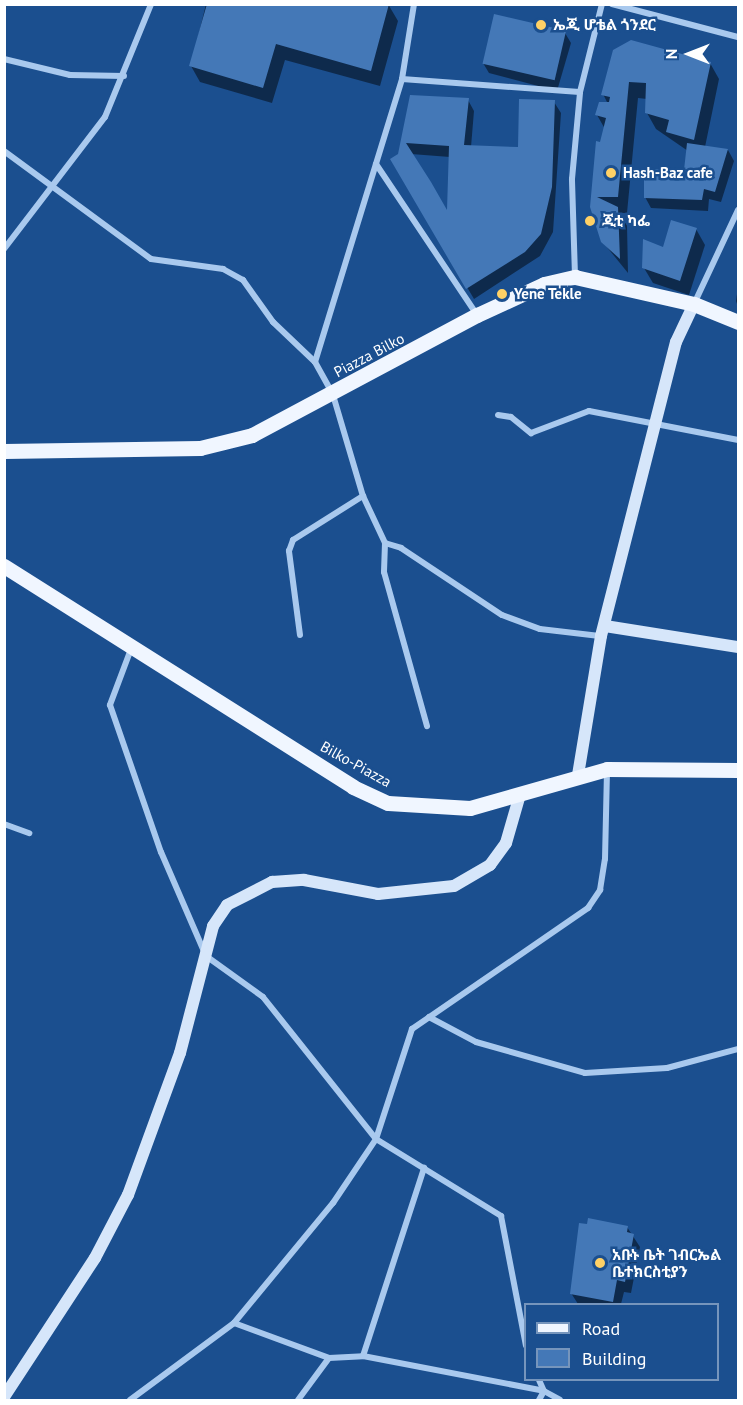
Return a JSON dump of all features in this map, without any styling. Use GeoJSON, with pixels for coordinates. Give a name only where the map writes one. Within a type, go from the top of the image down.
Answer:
{"type":"FeatureCollection","features":[{"type":"Feature","properties":{"kind":"main road","name":"Piazza Bilko"},"geometry":{"type":"LineString","coordinates":[[4,451],[200,448],[252,435],[333,395],[477,315],[544,284],[574,277],[694,304],[738,322]]}},
{"type":"Feature","properties":{"kind":"main road","name":"Bilko-Piazza"},"geometry":{"type":"LineString","coordinates":[[4,566],[131,648],[388,803],[470,808],[519,798],[578,775],[607,769],[738,770]]}},
{"type":"Feature","properties":{"kind":"street"},"geometry":{"type":"LineString","coordinates":[[4,249],[105,117],[124,76],[151,4]]}},
{"type":"Feature","properties":{"kind":"street"},"geometry":{"type":"LineString","coordinates":[[315,362],[402,79],[414,4]]}},
{"type":"Feature","properties":{"kind":"street"},"geometry":{"type":"LineString","coordinates":[[574,277],[572,179],[580,92],[602,4]]}},
{"type":"Feature","properties":{"kind":"street"},"geometry":{"type":"LineString","coordinates":[[612,4],[738,37]]}},
{"type":"Feature","properties":{"kind":"street"},"geometry":{"type":"LineString","coordinates":[[4,59],[70,75],[124,76]]}},
{"type":"Feature","properties":{"kind":"street"},"geometry":{"type":"LineString","coordinates":[[402,79],[580,92]]}},
{"type":"Feature","properties":{"kind":"street"},"geometry":{"type":"LineString","coordinates":[[4,151],[151,259],[223,269],[243,280],[273,322],[315,362],[333,395],[363,496],[385,543],[384,572],[427,726]]}},
{"type":"Feature","properties":{"kind":"street"},"geometry":{"type":"LineString","coordinates":[[376,164],[477,315]]}},
{"type":"Feature","properties":{"kind":"street"},"geometry":{"type":"LineString","coordinates":[[578,775],[603,631],[676,342],[738,210]]}},
{"type":"Feature","properties":{"kind":"street"},"geometry":{"type":"LineString","coordinates":[[498,415],[511,417],[531,433],[590,411],[656,420],[738,440]]}},
{"type":"Feature","properties":{"kind":"street"},"geometry":{"type":"LineString","coordinates":[[300,634],[290,545],[363,496]]}},
{"type":"Feature","properties":{"kind":"street"},"geometry":{"type":"LineString","coordinates":[[385,543],[401,548],[502,615],[540,629],[603,631],[738,647]]}},
{"type":"Feature","properties":{"kind":"street"},"geometry":{"type":"LineString","coordinates":[[131,648],[110,705],[161,852],[206,956],[264,997],[376,1139],[501,1216],[524,1341]]}},
{"type":"Feature","properties":{"kind":"street"},"geometry":{"type":"LineString","coordinates":[[130,1401],[234,1323],[333,1203],[376,1139],[403,1046],[429,1017],[588,908],[600,890],[605,859],[607,769]]}},
{"type":"Feature","properties":{"kind":"street"},"geometry":{"type":"LineString","coordinates":[[4,1397],[95,1258],[128,1195],[180,1053],[213,926],[227,905],[272,882],[304,880],[378,894],[432,892],[473,877],[506,843],[519,798]]}},
{"type":"Feature","properties":{"kind":"street"},"geometry":{"type":"LineString","coordinates":[[4,824],[29,833]]}},
{"type":"Feature","properties":{"kind":"street"},"geometry":{"type":"LineString","coordinates":[[429,1017],[477,1042],[585,1074],[668,1068],[738,1049]]}},
{"type":"Feature","properties":{"kind":"street"},"geometry":{"type":"LineString","coordinates":[[363,1356],[424,1168]]}},
{"type":"Feature","properties":{"kind":"street"},"geometry":{"type":"LineString","coordinates":[[234,1323],[329,1358],[363,1356],[544,1391],[560,1401]]}},
{"type":"Feature","properties":{"kind":"street"},"geometry":{"type":"LineString","coordinates":[[298,1401],[329,1358]]}},
{"type":"Feature","properties":{"kind":"street"},"geometry":{"type":"LineString","coordinates":[[539,1381],[544,1391]]}},
{"type":"Feature","properties":{"kind":"street"},"geometry":{"type":"LineString","coordinates":[[539,1401],[544,1391]]}},
{"type":"Feature","properties":{"kind":"building"},"geometry":{"type":"Polygon","coordinates":[[[207,4],[389,4],[371,71],[276,44],[263,88],[189,66],[207,4]]]}},
{"type":"Feature","properties":{"kind":"building"},"geometry":{"type":"Polygon","coordinates":[[[494,14],[566,31],[555,80],[483,64],[494,14]]]}},
{"type":"Feature","properties":{"kind":"building"},"geometry":{"type":"Polygon","coordinates":[[[631,40],[711,62],[694,140],[666,132],[669,120],[645,113],[646,83],[629,82],[618,197],[597,197],[618,207],[620,259],[601,242],[590,207],[596,141],[600,142],[606,118],[595,115],[599,102],[609,102],[610,97],[601,95],[613,50],[631,40]]]}},
{"type":"Feature","properties":{"kind":"building"},"geometry":{"type":"Polygon","coordinates":[[[410,95],[469,98],[464,145],[518,147],[519,99],[555,100],[552,187],[541,234],[525,252],[466,289],[390,159],[398,154],[410,95]],[[406,143],[447,210],[449,146],[406,143]]]}},
{"type":"Feature","properties":{"kind":"building"},"geometry":{"type":"Polygon","coordinates":[[[687,143],[728,149],[715,192],[704,189],[702,200],[644,198],[644,169],[684,170],[687,143]]]}},
{"type":"Feature","properties":{"kind":"building"},"geometry":{"type":"Polygon","coordinates":[[[671,220],[697,228],[680,281],[642,268],[643,239],[663,247],[671,220]]]}},
{"type":"Feature","properties":{"kind":"building","name":"አቡኑ ቤት ገብርኤል ቤተክርስቲያን"},"geometry":{"type":"Polygon","coordinates":[[[588,1218],[628,1226],[627,1232],[634,1234],[625,1282],[617,1280],[613,1302],[570,1294],[579,1223],[587,1224],[588,1218]]]}},
{"type":"Feature","properties":{"kind":"place","name":"ኤጂ ሆቴል ጎንደር"},"geometry":{"type":"Point","coordinates":[541,25]}},
{"type":"Feature","properties":{"kind":"place","name":"Hash-Baz cafe"},"geometry":{"type":"Point","coordinates":[611,173]}},
{"type":"Feature","properties":{"kind":"place","name":"ጂቲ ካፌ"},"geometry":{"type":"Point","coordinates":[590,221]}},
{"type":"Feature","properties":{"kind":"place","name":"Yene Tekle"},"geometry":{"type":"Point","coordinates":[502,294]}},
{"type":"Feature","properties":{"kind":"place","name":"አቡኑ ቤት ገብርኤል ቤተክርስቲያን"},"geometry":{"type":"Point","coordinates":[600,1263]}}]}
